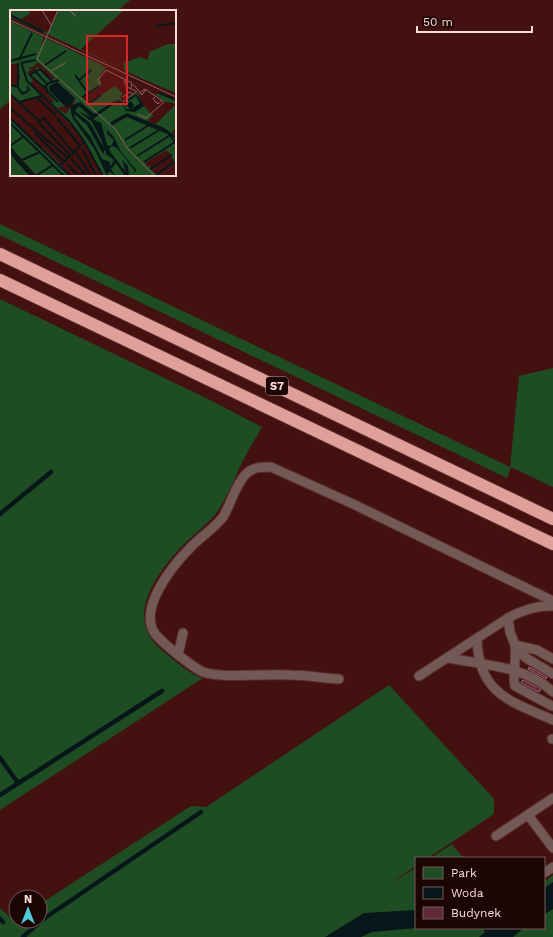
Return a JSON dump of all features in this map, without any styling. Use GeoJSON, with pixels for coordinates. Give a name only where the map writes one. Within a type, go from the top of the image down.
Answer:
{"type":"FeatureCollection","features":[{"type":"Feature","properties":{"kind":"highway","name":"S7"},"geometry":{"type":"LineString","coordinates":[[0,254],[553,519]]}},
{"type":"Feature","properties":{"kind":"highway","name":"S7"},"geometry":{"type":"LineString","coordinates":[[0,280],[553,544]]}},
{"type":"Feature","properties":{"kind":"lane"},"geometry":{"type":"LineString","coordinates":[[339,679],[291,674],[217,674],[202,672],[178,655],[161,641],[153,632],[150,618],[151,606],[174,567],[190,547],[222,517],[246,474],[258,466],[271,467],[353,504],[553,601]]}},
{"type":"Feature","properties":{"kind":"lane"},"geometry":{"type":"LineString","coordinates":[[419,676],[520,611],[545,605],[553,606]]}},
{"type":"Feature","properties":{"kind":"lane"},"geometry":{"type":"LineString","coordinates":[[508,618],[510,632],[517,656],[513,682],[515,686],[553,706]]}},
{"type":"Feature","properties":{"kind":"lane"},"geometry":{"type":"LineString","coordinates":[[178,655],[182,633]]}},
{"type":"Feature","properties":{"kind":"lane"},"geometry":{"type":"LineString","coordinates":[[477,638],[480,664],[486,678],[498,694],[553,720]]}},
{"type":"Feature","properties":{"kind":"lane"},"geometry":{"type":"LineString","coordinates":[[515,645],[536,650],[553,659]]}},
{"type":"Feature","properties":{"kind":"lane"},"geometry":{"type":"LineString","coordinates":[[515,645],[526,658],[553,674]]}},
{"type":"Feature","properties":{"kind":"lane"},"geometry":{"type":"LineString","coordinates":[[449,658],[515,671],[544,683],[553,692]]}},
{"type":"Feature","properties":{"kind":"lane"},"geometry":{"type":"LineString","coordinates":[[496,836],[553,798]]}},
{"type":"Feature","properties":{"kind":"lane"},"geometry":{"type":"LineString","coordinates":[[528,815],[553,848]]}},
{"type":"Feature","properties":{"kind":"green space"},"geometry":{"type":"Polygon","coordinates":[[[0,0],[130,0],[118,10],[10,10],[10,101],[0,109],[0,0]]]}},
{"type":"Feature","properties":{"kind":"green space"},"geometry":{"type":"Polygon","coordinates":[[[0,224],[510,467],[519,376],[553,368],[553,487],[511,467],[507,478],[0,235],[0,224]]]}},
{"type":"Feature","properties":{"kind":"green space"},"geometry":{"type":"Polygon","coordinates":[[[0,299],[210,400],[262,427],[246,455],[222,504],[214,516],[181,547],[171,559],[161,572],[147,600],[144,614],[146,627],[152,641],[183,667],[193,674],[203,678],[0,810],[0,299]]]}},
{"type":"Feature","properties":{"kind":"green space"},"geometry":{"type":"Polygon","coordinates":[[[389,685],[494,799],[494,814],[430,857],[415,857],[415,867],[390,883],[415,869],[415,929],[545,929],[545,881],[553,875],[553,937],[0,937],[0,908],[8,915],[8,929],[48,929],[48,899],[191,806],[206,807],[389,685]]]}},
{"type":"Feature","properties":{"kind":"green space"},"geometry":{"type":"Polygon","coordinates":[[[452,844],[462,857],[432,857],[452,844]]]}},
{"type":"Feature","properties":{"kind":"water"},"geometry":{"type":"Polygon","coordinates":[[[553,882],[553,909],[545,914],[545,887],[553,882]]]}},
{"type":"Feature","properties":{"kind":"water"},"geometry":{"type":"Polygon","coordinates":[[[415,910],[415,928],[372,932],[361,937],[325,937],[364,913],[415,910]]]}},
{"type":"Feature","properties":{"kind":"water"},"geometry":{"type":"Polygon","coordinates":[[[484,929],[523,929],[513,937],[479,937],[485,932],[484,929]]]}},
{"type":"Feature","properties":{"kind":"building"},"geometry":{"type":"Polygon","coordinates":[[[529,667],[547,677],[546,679],[528,669],[529,667]]]}},
{"type":"Feature","properties":{"kind":"building"},"geometry":{"type":"Polygon","coordinates":[[[523,680],[541,690],[539,692],[521,683],[523,680]]]}},
{"type":"Feature","properties":{"kind":"waterway"},"geometry":{"type":"LineString","coordinates":[[0,514],[51,472]]}},
{"type":"Feature","properties":{"kind":"waterway"},"geometry":{"type":"LineString","coordinates":[[0,795],[162,691]]}},
{"type":"Feature","properties":{"kind":"waterway"},"geometry":{"type":"LineString","coordinates":[[0,758],[18,783]]}},
{"type":"Feature","properties":{"kind":"waterway"},"geometry":{"type":"LineString","coordinates":[[23,937],[42,920],[201,812]]}},
{"type":"Feature","properties":{"kind":"waterway"},"geometry":{"type":"LineString","coordinates":[[0,919],[3,922]]}}]}
